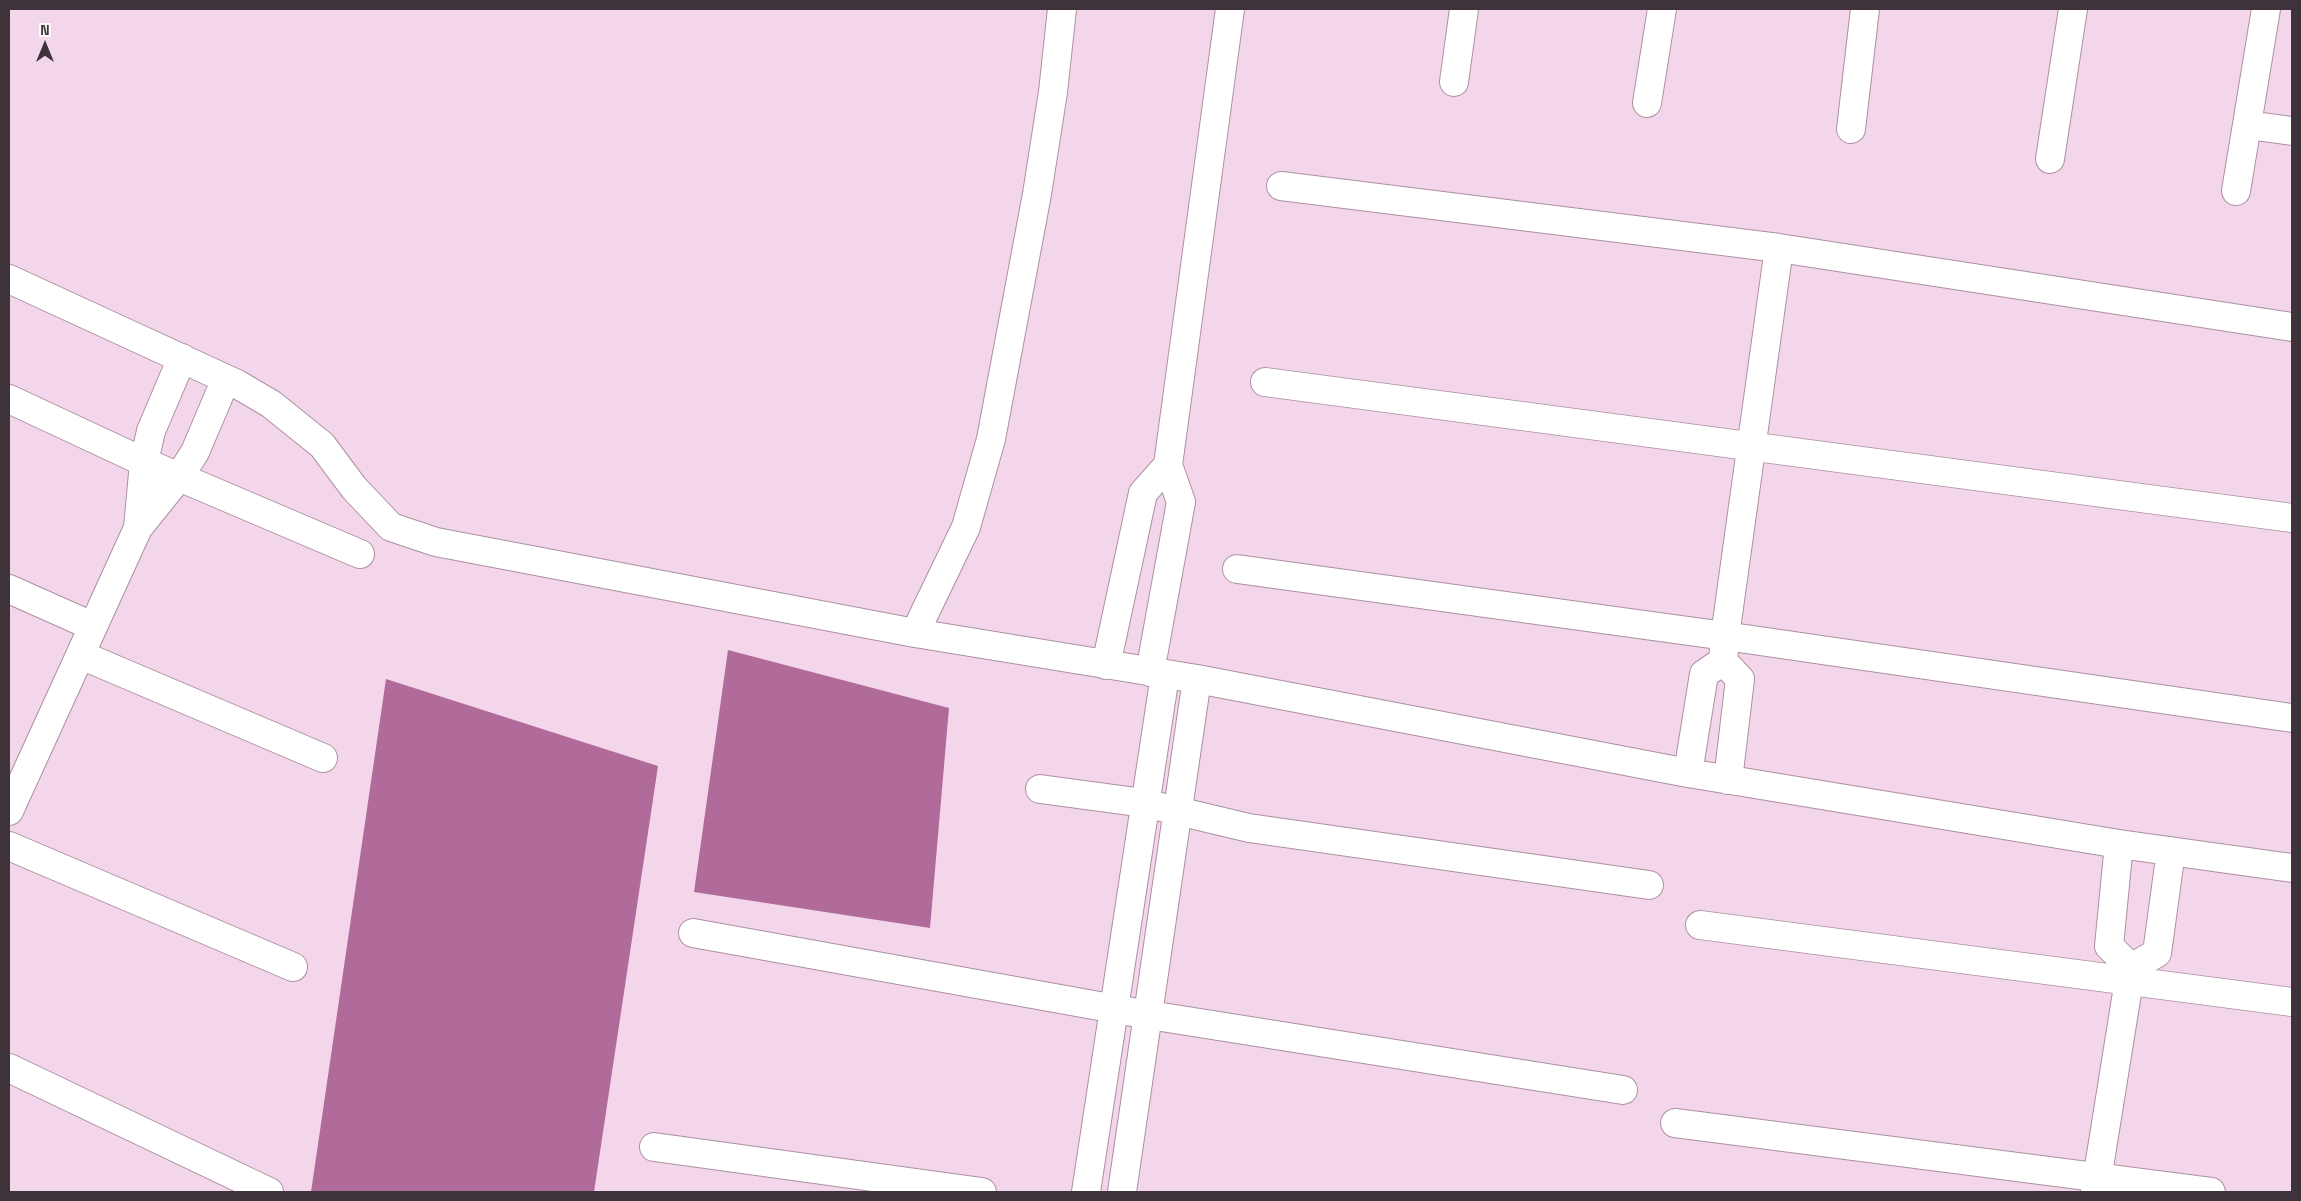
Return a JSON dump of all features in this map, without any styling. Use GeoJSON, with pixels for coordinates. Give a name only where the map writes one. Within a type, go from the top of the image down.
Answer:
{"type":"FeatureCollection","features":[{"type":"Feature","properties":{"kind":"street"},"geometry":{"type":"LineString","coordinates":[[915,633],[966,527],[991,439],[1037,194],[1053,92],[1062,9]]}},
{"type":"Feature","properties":{"kind":"street"},"geometry":{"type":"LineString","coordinates":[[1086,1192],[1144,803],[1158,674],[1181,502],[1168,465],[1230,9]]}},
{"type":"Feature","properties":{"kind":"street"},"geometry":{"type":"LineString","coordinates":[[1454,82],[1464,9]]}},
{"type":"Feature","properties":{"kind":"street"},"geometry":{"type":"LineString","coordinates":[[1648,103],[1662,9]]}},
{"type":"Feature","properties":{"kind":"street"},"geometry":{"type":"LineString","coordinates":[[1851,129],[1865,9]]}},
{"type":"Feature","properties":{"kind":"street"},"geometry":{"type":"LineString","coordinates":[[2050,159],[2073,9]]}},
{"type":"Feature","properties":{"kind":"street"},"geometry":{"type":"LineString","coordinates":[[2236,191],[2266,9]]}},
{"type":"Feature","properties":{"kind":"street"},"geometry":{"type":"LineString","coordinates":[[2248,125],[2292,131]]}},
{"type":"Feature","properties":{"kind":"street"},"geometry":{"type":"LineString","coordinates":[[1281,186],[1779,248],[2292,327]]}},
{"type":"Feature","properties":{"kind":"street"},"geometry":{"type":"LineString","coordinates":[[1688,773],[1704,674],[1724,648],[1779,248]]}},
{"type":"Feature","properties":{"kind":"street"},"geometry":{"type":"LineString","coordinates":[[9,279],[182,358],[226,379],[271,404],[322,444],[354,488],[390,527],[436,542],[915,633],[1197,680],[1688,773],[2120,844],[2292,868]]}},
{"type":"Feature","properties":{"kind":"street"},"geometry":{"type":"LineString","coordinates":[[138,528],[144,462],[151,431],[182,358]]}},
{"type":"Feature","properties":{"kind":"street"},"geometry":{"type":"LineString","coordinates":[[12,793],[81,655],[92,626],[138,528],[179,477],[195,452],[226,379]]}},
{"type":"Feature","properties":{"kind":"street"},"geometry":{"type":"LineString","coordinates":[[1265,382],[2292,518]]}},
{"type":"Feature","properties":{"kind":"street"},"geometry":{"type":"LineString","coordinates":[[9,399],[144,462],[360,554]]}},
{"type":"Feature","properties":{"kind":"street"},"geometry":{"type":"LineString","coordinates":[[1106,665],[1143,493],[1168,465]]}},
{"type":"Feature","properties":{"kind":"street"},"geometry":{"type":"LineString","coordinates":[[1237,569],[1724,648],[2292,718]]}},
{"type":"Feature","properties":{"kind":"street"},"geometry":{"type":"LineString","coordinates":[[9,590],[92,626]]}},
{"type":"Feature","properties":{"kind":"street"},"geometry":{"type":"LineString","coordinates":[[1724,648],[1740,680],[1728,780]]}},
{"type":"Feature","properties":{"kind":"street"},"geometry":{"type":"LineString","coordinates":[[81,655],[323,758]]}},
{"type":"Feature","properties":{"kind":"street"},"geometry":{"type":"LineString","coordinates":[[1122,1192],[1197,680]]}},
{"type":"Feature","properties":{"kind":"street"},"geometry":{"type":"LineString","coordinates":[[1040,789],[1144,803],[1249,828],[1649,885]]}},
{"type":"Feature","properties":{"kind":"street"},"geometry":{"type":"LineString","coordinates":[[2120,844],[2109,946],[2130,974]]}},
{"type":"Feature","properties":{"kind":"street"},"geometry":{"type":"LineString","coordinates":[[9,846],[292,967]]}},
{"type":"Feature","properties":{"kind":"street"},"geometry":{"type":"LineString","coordinates":[[2096,1185],[2130,974],[2158,953],[2171,851]]}},
{"type":"Feature","properties":{"kind":"street"},"geometry":{"type":"LineString","coordinates":[[1700,925],[2130,974],[2292,1002]]}},
{"type":"Feature","properties":{"kind":"street"},"geometry":{"type":"LineString","coordinates":[[693,933],[1149,1015],[1623,1090]]}},
{"type":"Feature","properties":{"kind":"street"},"geometry":{"type":"LineString","coordinates":[[9,1068],[269,1192]]}},
{"type":"Feature","properties":{"kind":"street"},"geometry":{"type":"LineString","coordinates":[[1675,1123],[2096,1185],[2211,1192]]}},
{"type":"Feature","properties":{"kind":"street"},"geometry":{"type":"LineString","coordinates":[[654,1147],[982,1192]]}},
{"type":"Feature","properties":{"kind":"shaded area"},"geometry":{"type":"Polygon","coordinates":[[[728,650],[949,708],[930,928],[694,892],[728,650]]]}},
{"type":"Feature","properties":{"kind":"shaded area"},"geometry":{"type":"Polygon","coordinates":[[[386,679],[658,766],[594,1192],[311,1192],[386,679]]]}}]}
